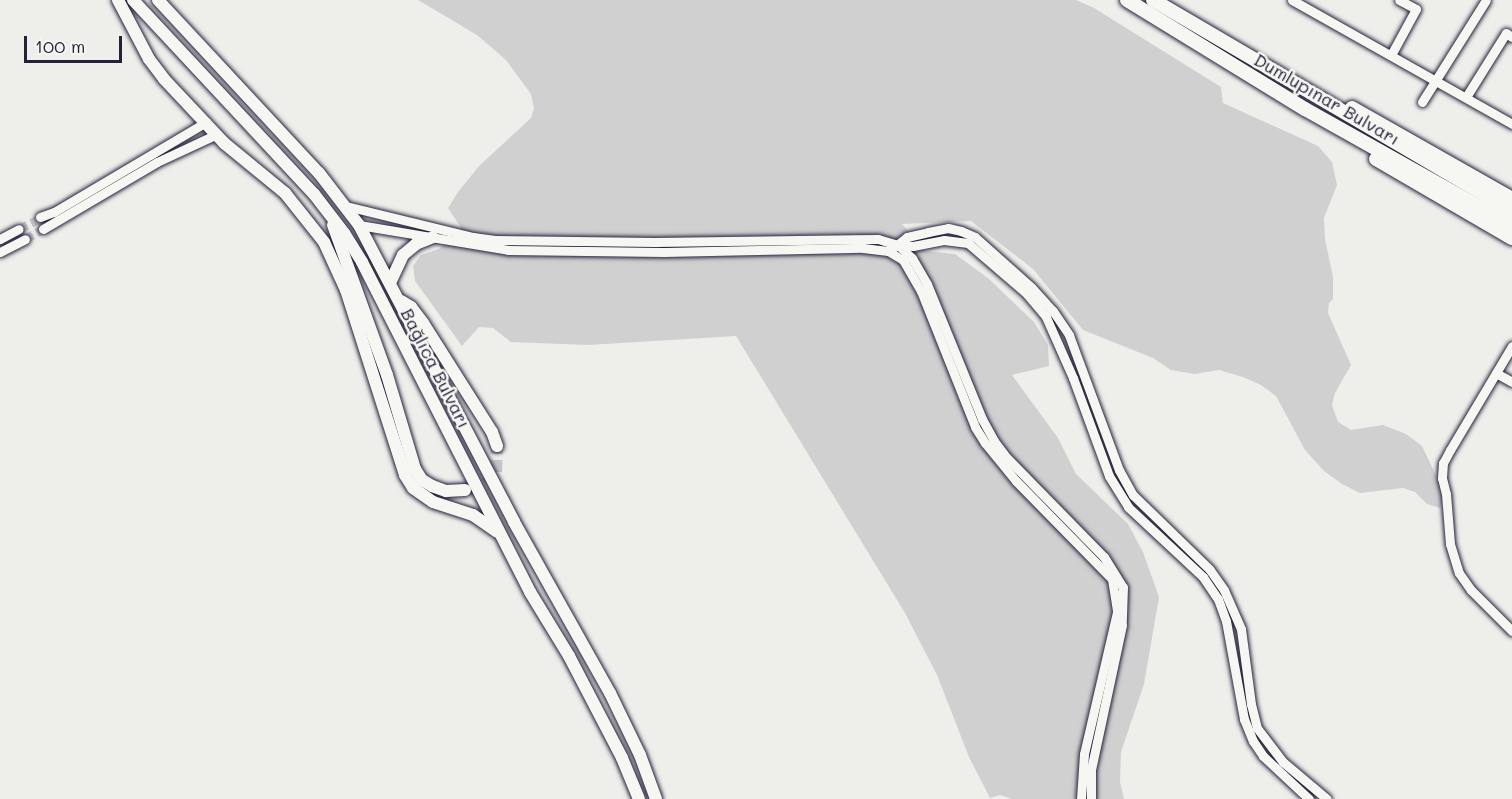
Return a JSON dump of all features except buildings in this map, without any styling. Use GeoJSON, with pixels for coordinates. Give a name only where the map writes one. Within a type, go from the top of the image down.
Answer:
{"type":"FeatureCollection","features":[{"type":"Feature","properties":{"kind":"highway","name":"Dumlupınar Bulvarı"},"geometry":{"type":"LineString","coordinates":[[1127,0],[1284,96],[1512,225]]}},
{"type":"Feature","properties":{"kind":"highway","name":"Dumlupınar Bulvarı"},"geometry":{"type":"LineString","coordinates":[[1153,0],[1512,211]]}},
{"type":"Feature","properties":{"kind":"highway"},"geometry":{"type":"LineString","coordinates":[[1292,83],[1310,87],[1366,116],[1512,199]]}},
{"type":"Feature","properties":{"kind":"highway"},"geometry":{"type":"LineString","coordinates":[[1284,96],[1318,124],[1512,238]]}},
{"type":"Feature","properties":{"kind":"main road"},"geometry":{"type":"LineString","coordinates":[[118,0],[149,59],[217,134],[296,205],[324,242],[335,265],[409,483],[418,494],[433,502],[481,519],[505,542]]}},
{"type":"Feature","properties":{"kind":"main road","name":"Bağlıca Bulvarı"},"geometry":{"type":"LineString","coordinates":[[133,0],[327,210],[362,262],[530,592],[569,656],[622,758],[638,798]]}},
{"type":"Feature","properties":{"kind":"main road","name":"Bağlıca Bulvarı"},"geometry":{"type":"LineString","coordinates":[[158,0],[346,206],[359,225],[514,522],[610,693],[639,755],[656,799]]}},
{"type":"Feature","properties":{"kind":"main road"},"geometry":{"type":"LineString","coordinates":[[327,210],[357,287],[415,469],[422,480],[432,486],[446,491],[465,490]]}},
{"type":"Feature","properties":{"kind":"main road"},"geometry":{"type":"LineString","coordinates":[[390,283],[404,255],[416,244],[433,237]]}},
{"type":"Feature","properties":{"kind":"main road"},"geometry":{"type":"LineString","coordinates":[[335,265],[357,287]]}},
{"type":"Feature","properties":{"kind":"main road"},"geometry":{"type":"LineString","coordinates":[[398,299],[411,307],[423,323],[492,432],[497,446]]}},
{"type":"Feature","properties":{"kind":"street"},"geometry":{"type":"LineString","coordinates":[[1292,0],[1512,124]]}},
{"type":"Feature","properties":{"kind":"street"},"geometry":{"type":"LineString","coordinates":[[1390,55],[1416,9],[1400,0]]}},
{"type":"Feature","properties":{"kind":"street"},"geometry":{"type":"LineString","coordinates":[[1422,102],[1486,0]]}},
{"type":"Feature","properties":{"kind":"street"},"geometry":{"type":"LineString","coordinates":[[1466,98],[1506,33],[1512,37]]}},
{"type":"Feature","properties":{"kind":"street"},"geometry":{"type":"LineString","coordinates":[[43,229],[162,146],[206,122]]}},
{"type":"Feature","properties":{"kind":"street"},"geometry":{"type":"LineString","coordinates":[[103,188],[155,158],[175,155],[217,134]]}},
{"type":"Feature","properties":{"kind":"street"},"geometry":{"type":"LineString","coordinates":[[155,158],[162,146]]}},
{"type":"Feature","properties":{"kind":"street"},"geometry":{"type":"LineString","coordinates":[[39,218],[103,188],[170,162],[175,155]]}},
{"type":"Feature","properties":{"kind":"street"},"geometry":{"type":"LineString","coordinates":[[346,206],[473,237],[495,240],[655,242],[885,239],[898,245],[912,258],[927,284],[982,419],[994,441],[1007,458],[1104,557],[1123,587],[1122,625],[1091,770],[1091,799]]}},
{"type":"Feature","properties":{"kind":"street"},"geometry":{"type":"LineString","coordinates":[[359,225],[433,237],[482,248],[508,250],[664,252],[863,248],[888,251],[903,260],[921,291],[975,427],[984,443],[1016,481],[1112,579],[1117,612],[1084,754],[1081,799]]}},
{"type":"Feature","properties":{"kind":"street"},"geometry":{"type":"LineString","coordinates":[[888,251],[907,237],[948,228],[975,237],[1032,288],[1053,311],[1069,335],[1119,470],[1133,495],[1210,570],[1224,590],[1241,629],[1251,704],[1257,728],[1283,762],[1327,799]]}},
{"type":"Feature","properties":{"kind":"street"},"geometry":{"type":"LineString","coordinates":[[0,239],[19,229]]}},
{"type":"Feature","properties":{"kind":"street"},"geometry":{"type":"LineString","coordinates":[[0,252],[25,239]]}},
{"type":"Feature","properties":{"kind":"street"},"geometry":{"type":"LineString","coordinates":[[898,245],[913,246],[944,240],[968,243],[1027,294],[1046,317],[1073,378],[1109,476],[1128,507],[1203,577],[1218,598],[1226,621],[1244,719],[1253,741],[1263,756],[1309,799]]}},
{"type":"Feature","properties":{"kind":"street"},"geometry":{"type":"LineString","coordinates":[[1512,346],[1447,457],[1442,478],[1446,494],[1450,544],[1459,573],[1471,590],[1512,631]]}},
{"type":"Feature","properties":{"kind":"street"},"geometry":{"type":"LineString","coordinates":[[1496,373],[1512,382]]}},
{"type":"Feature","properties":{"kind":"shaded area"},"geometry":{"type":"Polygon","coordinates":[[[418,0],[1076,0],[1094,8],[1221,87],[1223,103],[1318,146],[1332,162],[1337,185],[1324,218],[1325,239],[1333,277],[1333,299],[1329,303],[1328,313],[1351,365],[1335,393],[1332,405],[1338,422],[1351,430],[1383,425],[1406,434],[1422,446],[1444,492],[1440,508],[1427,504],[1415,492],[1403,488],[1360,493],[1342,484],[1324,471],[1305,450],[1276,396],[1261,385],[1219,370],[1195,374],[1171,370],[1153,358],[1083,330],[1033,269],[971,221],[902,224],[925,251],[955,254],[988,278],[1034,322],[1048,345],[1049,366],[1012,375],[1058,438],[1076,474],[1128,524],[1143,552],[1159,597],[1144,684],[1121,752],[1120,782],[1124,799],[1012,799],[1000,795],[990,798],[969,757],[937,675],[905,613],[736,336],[588,345],[511,342],[493,328],[479,327],[462,346],[415,281],[413,266],[421,255],[439,249],[461,228],[448,208],[458,192],[479,166],[531,118],[534,108],[531,94],[506,60],[477,35],[418,0]]]}},
{"type":"Feature","properties":{"kind":"tunnel"},"geometry":{"type":"LineString","coordinates":[[19,229],[37,220]]}},
{"type":"Feature","properties":{"kind":"tunnel"},"geometry":{"type":"LineString","coordinates":[[25,239],[43,229]]}},
{"type":"Feature","properties":{"kind":"tunnel"},"geometry":{"type":"LineString","coordinates":[[469,489],[486,483],[496,472],[497,446]]}}]}
